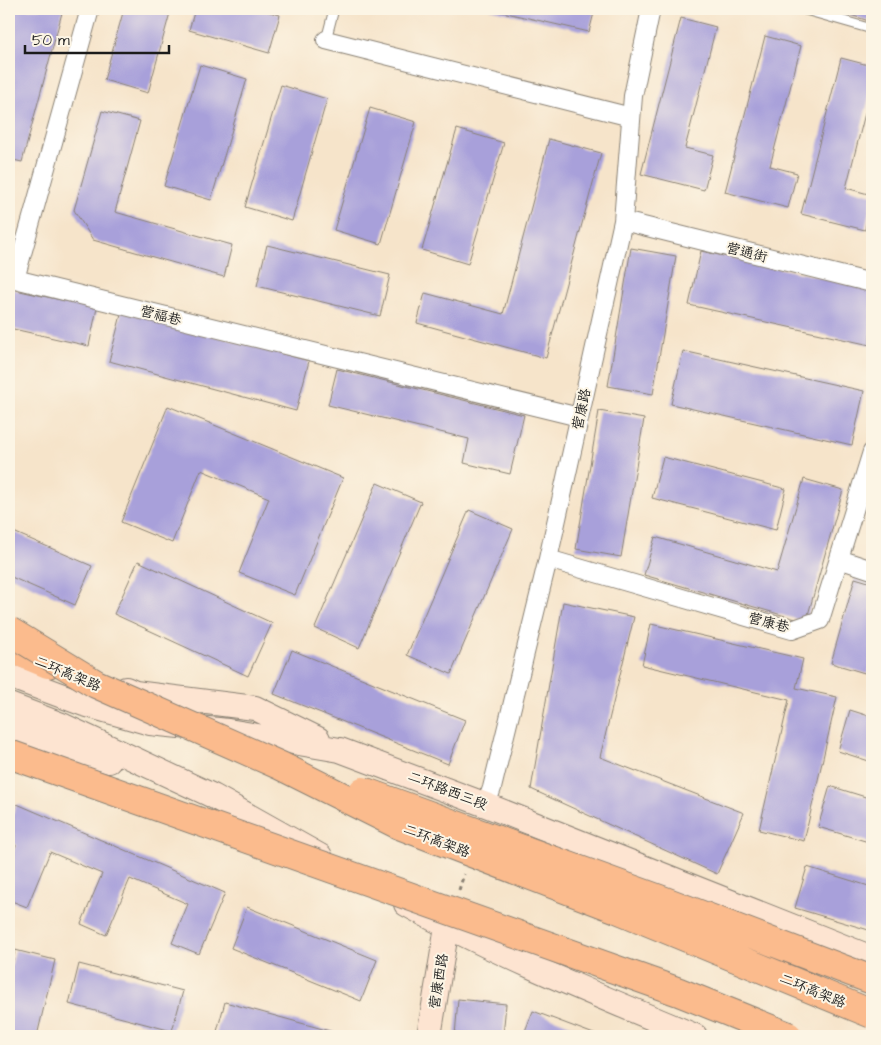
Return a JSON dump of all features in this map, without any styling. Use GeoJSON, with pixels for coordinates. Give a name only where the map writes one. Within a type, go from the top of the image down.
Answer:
{"type":"FeatureCollection","features":[{"type":"Feature","properties":{"kind":"highway"},"geometry":{"type":"LineString","coordinates":[[9,631],[90,694]]}},
{"type":"Feature","properties":{"kind":"highway","name":"二环高架路"},"geometry":{"type":"LineString","coordinates":[[9,648],[90,694],[281,766],[398,825],[626,913],[872,1014]]}},
{"type":"Feature","properties":{"kind":"highway"},"geometry":{"type":"LineString","coordinates":[[9,754],[670,989],[788,1036]]}},
{"type":"Feature","properties":{"kind":"highway"},"geometry":{"type":"LineString","coordinates":[[281,766],[371,794],[665,901],[872,980]]}},
{"type":"Feature","properties":{"kind":"main road"},"geometry":{"type":"LineString","coordinates":[[9,636],[135,693],[255,708],[340,750]]}},
{"type":"Feature","properties":{"kind":"main road","name":"二环路西三段"},"geometry":{"type":"LineString","coordinates":[[9,676],[90,694],[150,722],[228,731],[340,750],[486,805],[872,958]]}},
{"type":"Feature","properties":{"kind":"main road"},"geometry":{"type":"LineString","coordinates":[[9,705],[64,726],[213,796],[447,927],[527,966],[695,1036]]}},
{"type":"Feature","properties":{"kind":"main road"},"geometry":{"type":"LineString","coordinates":[[9,729],[213,796]]}},
{"type":"Feature","properties":{"kind":"main road","name":"营康西路"},"geometry":{"type":"LineString","coordinates":[[429,1036],[447,927]]}},
{"type":"Feature","properties":{"kind":"street","name":"营福巷"},"geometry":{"type":"LineString","coordinates":[[90,9],[15,279],[579,417]]}},
{"type":"Feature","properties":{"kind":"street","name":"营康路"},"geometry":{"type":"LineString","coordinates":[[486,805],[492,788],[548,559],[623,221],[633,96],[651,9]]}},
{"type":"Feature","properties":{"kind":"street"},"geometry":{"type":"LineString","coordinates":[[326,40],[631,117]]}},
{"type":"Feature","properties":{"kind":"street","name":"营通街"},"geometry":{"type":"LineString","coordinates":[[623,221],[872,282]]}},
{"type":"Feature","properties":{"kind":"street","name":"营康巷"},"geometry":{"type":"LineString","coordinates":[[548,559],[792,630],[820,620],[872,452]]}},
{"type":"Feature","properties":{"kind":"street"},"geometry":{"type":"LineString","coordinates":[[839,559],[872,570]]}},
{"type":"Feature","properties":{"kind":"lane"},"geometry":{"type":"LineString","coordinates":[[326,40],[334,9]]}},
{"type":"Feature","properties":{"kind":"lane"},"geometry":{"type":"LineString","coordinates":[[802,9],[872,29]]}},
{"type":"Feature","properties":{"kind":"building"},"geometry":{"type":"Polygon","coordinates":[[[9,9],[63,9],[22,162],[9,159],[9,9]]]}},
{"type":"Feature","properties":{"kind":"building"},"geometry":{"type":"Polygon","coordinates":[[[124,9],[171,9],[148,93],[104,80],[124,9]]]}},
{"type":"Feature","properties":{"kind":"building"},"geometry":{"type":"Polygon","coordinates":[[[195,9],[259,9],[280,15],[269,53],[189,30],[195,9]]]}},
{"type":"Feature","properties":{"kind":"building"},"geometry":{"type":"Polygon","coordinates":[[[489,9],[595,9],[589,32],[489,9]]]}},
{"type":"Feature","properties":{"kind":"building"},"geometry":{"type":"Polygon","coordinates":[[[832,9],[872,9],[872,22],[832,9]]]}},
{"type":"Feature","properties":{"kind":"building"},"geometry":{"type":"Polygon","coordinates":[[[681,18],[716,27],[685,148],[713,155],[704,190],[641,174],[681,18]]]}},
{"type":"Feature","properties":{"kind":"building"},"geometry":{"type":"Polygon","coordinates":[[[765,36],[801,46],[770,166],[797,173],[788,208],[725,192],[765,36]]]}},
{"type":"Feature","properties":{"kind":"building"},"geometry":{"type":"Polygon","coordinates":[[[841,58],[872,66],[872,86],[846,188],[872,195],[865,230],[801,214],[841,58]]]}},
{"type":"Feature","properties":{"kind":"building"},"geometry":{"type":"Polygon","coordinates":[[[200,65],[247,79],[211,200],[164,186],[200,65]]]}},
{"type":"Feature","properties":{"kind":"building"},"geometry":{"type":"Polygon","coordinates":[[[281,85],[327,99],[292,221],[245,207],[281,85]]]}},
{"type":"Feature","properties":{"kind":"building"},"geometry":{"type":"Polygon","coordinates":[[[370,108],[416,122],[381,244],[334,230],[370,108]]]}},
{"type":"Feature","properties":{"kind":"building"},"geometry":{"type":"Polygon","coordinates":[[[102,111],[140,121],[115,212],[232,245],[224,277],[93,240],[74,210],[102,111]]]}},
{"type":"Feature","properties":{"kind":"building"},"geometry":{"type":"Polygon","coordinates":[[[457,129],[504,143],[468,264],[422,250],[457,129]]]}},
{"type":"Feature","properties":{"kind":"building"},"geometry":{"type":"Polygon","coordinates":[[[549,139],[601,153],[546,358],[417,323],[425,293],[503,314],[549,139]]]}},
{"type":"Feature","properties":{"kind":"building"},"geometry":{"type":"Polygon","coordinates":[[[267,245],[390,275],[380,316],[257,286],[267,245]]]}},
{"type":"Feature","properties":{"kind":"building"},"geometry":{"type":"Polygon","coordinates":[[[631,248],[676,256],[653,394],[608,386],[631,248]]]}},
{"type":"Feature","properties":{"kind":"building"},"geometry":{"type":"Polygon","coordinates":[[[701,251],[872,289],[870,345],[689,305],[701,251]]]}},
{"type":"Feature","properties":{"kind":"building"},"geometry":{"type":"Polygon","coordinates":[[[11,289],[97,308],[89,346],[9,328],[11,289]]]}},
{"type":"Feature","properties":{"kind":"building"},"geometry":{"type":"Polygon","coordinates":[[[122,311],[309,361],[296,411],[109,361],[122,311]]]}},
{"type":"Feature","properties":{"kind":"building"},"geometry":{"type":"Polygon","coordinates":[[[683,351],[864,391],[852,445],[671,404],[683,351]]]}},
{"type":"Feature","properties":{"kind":"building"},"geometry":{"type":"Polygon","coordinates":[[[337,369],[524,415],[510,474],[464,463],[469,439],[328,405],[337,369]]]}},
{"type":"Feature","properties":{"kind":"building"},"geometry":{"type":"Polygon","coordinates":[[[168,406],[343,478],[295,595],[239,573],[269,498],[201,470],[172,543],[121,522],[168,406]]]}},
{"type":"Feature","properties":{"kind":"building"},"geometry":{"type":"Polygon","coordinates":[[[599,411],[644,419],[621,557],[576,549],[599,411]]]}},
{"type":"Feature","properties":{"kind":"building"},"geometry":{"type":"Polygon","coordinates":[[[663,457],[786,489],[776,530],[652,498],[663,457]]]}},
{"type":"Feature","properties":{"kind":"building"},"geometry":{"type":"Polygon","coordinates":[[[804,479],[843,490],[806,622],[644,575],[655,537],[777,572],[804,479]]]}},
{"type":"Feature","properties":{"kind":"building"},"geometry":{"type":"Polygon","coordinates":[[[377,483],[421,502],[359,648],[315,628],[377,483]]]}},
{"type":"Feature","properties":{"kind":"building"},"geometry":{"type":"Polygon","coordinates":[[[469,510],[513,529],[451,674],[407,655],[469,510]]]}},
{"type":"Feature","properties":{"kind":"building"},"geometry":{"type":"Polygon","coordinates":[[[9,530],[92,566],[75,605],[9,576],[9,530]]]}},
{"type":"Feature","properties":{"kind":"building"},"geometry":{"type":"Polygon","coordinates":[[[138,561],[272,623],[248,676],[114,614],[138,561]]]}},
{"type":"Feature","properties":{"kind":"building"},"geometry":{"type":"Polygon","coordinates":[[[855,578],[872,583],[872,659],[868,674],[831,663],[855,578]]]}},
{"type":"Feature","properties":{"kind":"building"},"geometry":{"type":"Polygon","coordinates":[[[563,602],[634,617],[600,757],[744,813],[717,874],[531,789],[563,602]]]}},
{"type":"Feature","properties":{"kind":"building"},"geometry":{"type":"Polygon","coordinates":[[[651,624],[803,659],[796,688],[837,697],[804,841],[759,830],[789,700],[642,665],[651,624]]]}},
{"type":"Feature","properties":{"kind":"building"},"geometry":{"type":"Polygon","coordinates":[[[292,650],[465,720],[448,764],[274,694],[292,650]]]}},
{"type":"Feature","properties":{"kind":"building"},"geometry":{"type":"Polygon","coordinates":[[[850,710],[872,717],[872,762],[838,751],[850,710]]]}},
{"type":"Feature","properties":{"kind":"building"},"geometry":{"type":"Polygon","coordinates":[[[830,786],[872,799],[872,843],[818,827],[830,786]]]}},
{"type":"Feature","properties":{"kind":"building"},"geometry":{"type":"Polygon","coordinates":[[[17,804],[225,893],[199,954],[172,943],[188,904],[130,879],[106,935],[81,924],[102,874],[50,852],[27,907],[9,900],[9,863],[16,845],[9,841],[9,824],[17,804]]]}},
{"type":"Feature","properties":{"kind":"building"},"geometry":{"type":"Polygon","coordinates":[[[807,867],[872,887],[872,931],[795,908],[807,867]]]}},
{"type":"Feature","properties":{"kind":"building"},"geometry":{"type":"Polygon","coordinates":[[[247,907],[377,960],[361,1001],[231,948],[247,907]]]}},
{"type":"Feature","properties":{"kind":"building"},"geometry":{"type":"Polygon","coordinates":[[[15,950],[55,960],[37,1036],[9,1036],[9,977],[15,950]]]}},
{"type":"Feature","properties":{"kind":"building"},"geometry":{"type":"Polygon","coordinates":[[[79,964],[183,991],[172,1031],[69,1004],[79,964]]]}},
{"type":"Feature","properties":{"kind":"building"},"geometry":{"type":"Polygon","coordinates":[[[458,999],[506,1004],[503,1036],[455,1036],[458,999]]]}},
{"type":"Feature","properties":{"kind":"building"},"geometry":{"type":"Polygon","coordinates":[[[225,1002],[348,1036],[216,1035],[225,1002]]]}},
{"type":"Feature","properties":{"kind":"building"},"geometry":{"type":"Polygon","coordinates":[[[533,1011],[599,1036],[523,1036],[533,1011]]]}}]}
